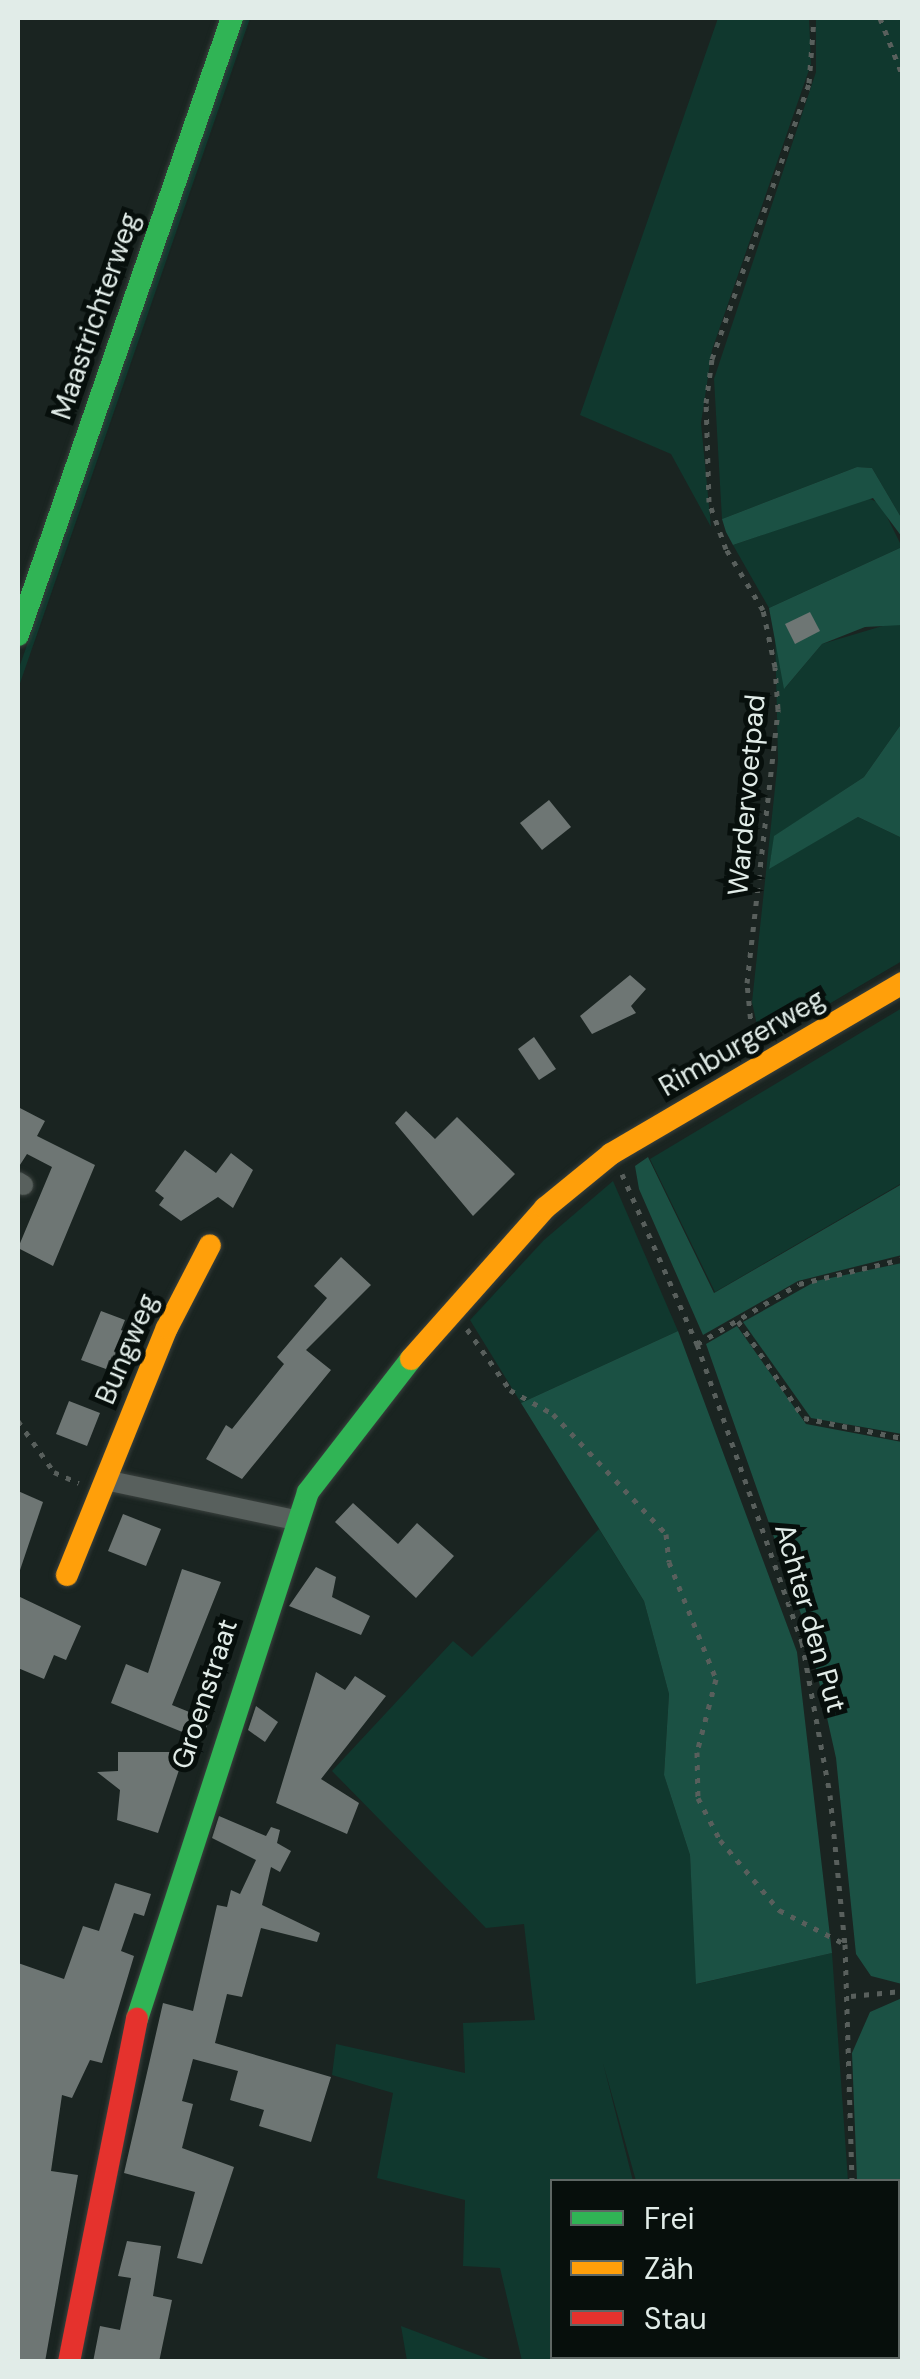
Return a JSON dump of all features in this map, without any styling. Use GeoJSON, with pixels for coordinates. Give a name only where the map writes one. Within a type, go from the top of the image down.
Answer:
{"type":"FeatureCollection","features":[{"type":"Feature","properties":{"kind":"street","name":"Maastrichterweg"},"geometry":{"type":"LineString","coordinates":[[18,635],[232,18]]}},
{"type":"Feature","properties":{"kind":"street","name":"Rimburgerweg"},"geometry":{"type":"LineString","coordinates":[[611,1154],[902,983]]}},
{"type":"Feature","properties":{"kind":"street","name":"Groenstraat"},"geometry":{"type":"LineString","coordinates":[[69,2362],[142,1994],[294,1520],[355,1422],[452,1307],[545,1208],[611,1154]]}},
{"type":"Feature","properties":{"kind":"street","name":"Bungweg"},"geometry":{"type":"LineString","coordinates":[[67,1575],[210,1245]]}},
{"type":"Feature","properties":{"kind":"street"},"geometry":{"type":"LineString","coordinates":[[106,1480],[294,1520]]}},
{"type":"Feature","properties":{"kind":"path","name":"Wardervoetpad"},"geometry":{"type":"LineString","coordinates":[[764,1065],[750,1040],[747,998],[778,710],[775,667],[762,610],[709,502],[705,418],[712,359],[813,69],[814,18]]}},
{"type":"Feature","properties":{"kind":"path"},"geometry":{"type":"LineString","coordinates":[[880,18],[902,74]]}},
{"type":"Feature","properties":{"kind":"path","name":"Achter den Put"},"geometry":{"type":"LineString","coordinates":[[611,1154],[697,1344],[802,1642],[830,1795],[850,1996],[852,2179]]}},
{"type":"Feature","properties":{"kind":"path"},"geometry":{"type":"LineString","coordinates":[[697,1344],[799,1284],[902,1259]]}},
{"type":"Feature","properties":{"kind":"path"},"geometry":{"type":"LineString","coordinates":[[452,1307],[510,1390],[553,1414],[666,1534],[668,1562],[716,1679],[698,1752],[698,1798],[720,1840],[779,1910],[845,1944]]}},
{"type":"Feature","properties":{"kind":"path"},"geometry":{"type":"LineString","coordinates":[[738,1321],[804,1418],[902,1438]]}},
{"type":"Feature","properties":{"kind":"path"},"geometry":{"type":"LineString","coordinates":[[18,1421],[54,1472],[94,1486],[106,1480]]}},
{"type":"Feature","properties":{"kind":"path"},"geometry":{"type":"LineString","coordinates":[[850,1996],[902,1990]]}},
{"type":"Feature","properties":{"kind":"green space"},"geometry":{"type":"Polygon","coordinates":[[[243,18],[250,18],[18,689],[18,671],[243,18]]]}},
{"type":"Feature","properties":{"kind":"green space"},"geometry":{"type":"Polygon","coordinates":[[[718,18],[809,18],[811,64],[712,350],[701,423],[711,527],[671,454],[580,415],[718,18]]]}},
{"type":"Feature","properties":{"kind":"green space"},"geometry":{"type":"Polygon","coordinates":[[[816,18],[902,18],[902,519],[872,468],[857,467],[722,519],[714,379],[816,72],[816,18]]]}},
{"type":"Feature","properties":{"kind":"green space"},"geometry":{"type":"Polygon","coordinates":[[[857,467],[872,468],[902,519],[902,537],[873,498],[733,545],[722,519],[857,467]]]}},
{"type":"Feature","properties":{"kind":"green space"},"geometry":{"type":"Polygon","coordinates":[[[867,498],[880,503],[902,547],[769,608],[733,545],[867,498]]]}},
{"type":"Feature","properties":{"kind":"green space"},"geometry":{"type":"Polygon","coordinates":[[[902,547],[902,625],[865,627],[822,644],[784,689],[769,608],[902,547]]]}},
{"type":"Feature","properties":{"kind":"green space"},"geometry":{"type":"Polygon","coordinates":[[[896,622],[902,625],[902,723],[864,777],[775,836],[769,868],[858,817],[902,838],[902,961],[761,1044],[752,1002],[778,760],[775,629],[785,688],[822,644],[896,622]]]}},
{"type":"Feature","properties":{"kind":"green space"},"geometry":{"type":"Polygon","coordinates":[[[902,723],[902,838],[858,817],[769,869],[774,836],[864,777],[902,723]]]}},
{"type":"Feature","properties":{"kind":"green space"},"geometry":{"type":"Polygon","coordinates":[[[902,1008],[902,1183],[715,1292],[650,1159],[902,1008]]]}},
{"type":"Feature","properties":{"kind":"green space"},"geometry":{"type":"Polygon","coordinates":[[[648,1157],[714,1293],[902,1184],[902,1255],[798,1281],[703,1335],[639,1189],[635,1166],[648,1157]]]}},
{"type":"Feature","properties":{"kind":"green space"},"geometry":{"type":"Polygon","coordinates":[[[613,1181],[678,1331],[521,1403],[470,1320],[544,1240],[613,1181]]]}},
{"type":"Feature","properties":{"kind":"green space"},"geometry":{"type":"Polygon","coordinates":[[[902,1263],[902,1434],[811,1418],[743,1322],[816,1281],[902,1263]]]}},
{"type":"Feature","properties":{"kind":"green space"},"geometry":{"type":"Polygon","coordinates":[[[737,1326],[806,1424],[902,1442],[902,1984],[871,1976],[856,1954],[836,1758],[809,1637],[706,1344],[737,1326]]]}},
{"type":"Feature","properties":{"kind":"green space"},"geometry":{"type":"Polygon","coordinates":[[[678,1331],[797,1652],[832,1953],[696,1984],[690,1855],[664,1775],[669,1694],[644,1601],[521,1403],[678,1331]]]}},
{"type":"Feature","properties":{"kind":"green space"},"geometry":{"type":"Polygon","coordinates":[[[599,1529],[644,1601],[669,1694],[664,1775],[690,1855],[697,1984],[832,1953],[848,2179],[635,2179],[603,2063],[632,2179],[550,2179],[550,2359],[682,2361],[522,2361],[500,2268],[463,2266],[465,2200],[377,2178],[393,2093],[332,2075],[336,2044],[465,2073],[463,2023],[535,2020],[524,1924],[486,1928],[332,1771],[453,1641],[472,1657],[599,1529]]]}},
{"type":"Feature","properties":{"kind":"green space"},"geometry":{"type":"Polygon","coordinates":[[[902,1998],[902,2361],[884,2361],[900,2359],[900,2179],[857,2179],[852,2053],[870,2012],[902,1998]]]}},
{"type":"Feature","properties":{"kind":"green space"},"geometry":{"type":"Polygon","coordinates":[[[401,2326],[494,2361],[407,2361],[401,2326]]]}},
{"type":"Feature","properties":{"kind":"green space"},"geometry":{"type":"Polygon","coordinates":[[[777,2359],[872,2359],[872,2361],[777,2359]]]}},
{"type":"Feature","properties":{"kind":"building"},"geometry":{"type":"Polygon","coordinates":[[[810,612],[820,631],[795,644],[785,624],[810,612]]]}},
{"type":"Feature","properties":{"kind":"building"},"geometry":{"type":"Polygon","coordinates":[[[549,800],[571,827],[542,850],[520,823],[549,800]]]}},
{"type":"Feature","properties":{"kind":"building"},"geometry":{"type":"Polygon","coordinates":[[[630,975],[646,989],[631,1006],[636,1013],[592,1034],[580,1016],[630,975]]]}},
{"type":"Feature","properties":{"kind":"building"},"geometry":{"type":"Polygon","coordinates":[[[534,1037],[556,1069],[539,1080],[518,1049],[534,1037]]]}},
{"type":"Feature","properties":{"kind":"building"},"geometry":{"type":"Polygon","coordinates":[[[18,1107],[45,1121],[37,1136],[95,1165],[53,1266],[18,1248],[52,1167],[27,1154],[18,1168],[18,1107]]]}},
{"type":"Feature","properties":{"kind":"building"},"geometry":{"type":"Polygon","coordinates":[[[406,1111],[435,1139],[457,1117],[515,1174],[473,1216],[395,1123],[406,1111]]]}},
{"type":"Feature","properties":{"kind":"building"},"geometry":{"type":"Polygon","coordinates":[[[185,1150],[216,1173],[231,1153],[253,1170],[233,1208],[218,1197],[181,1221],[159,1205],[164,1198],[155,1191],[185,1150]]]}},
{"type":"Feature","properties":{"kind":"building"},"geometry":{"type":"Polygon","coordinates":[[[341,1257],[371,1285],[306,1350],[331,1370],[242,1479],[206,1459],[226,1425],[232,1429],[284,1364],[277,1357],[327,1298],[314,1286],[341,1257]]]}},
{"type":"Feature","properties":{"kind":"building"},"geometry":{"type":"Polygon","coordinates":[[[101,1311],[125,1320],[121,1330],[132,1334],[119,1364],[109,1360],[106,1369],[81,1360],[101,1311]]]}},
{"type":"Feature","properties":{"kind":"building"},"geometry":{"type":"Polygon","coordinates":[[[69,1401],[100,1413],[87,1446],[56,1434],[69,1401]]]}},
{"type":"Feature","properties":{"kind":"building"},"geometry":{"type":"Polygon","coordinates":[[[18,1491],[43,1502],[18,1576],[18,1491]]]}},
{"type":"Feature","properties":{"kind":"building"},"geometry":{"type":"Polygon","coordinates":[[[353,1503],[398,1544],[417,1523],[454,1556],[416,1598],[335,1522],[353,1503]]]}},
{"type":"Feature","properties":{"kind":"building"},"geometry":{"type":"Polygon","coordinates":[[[123,1514],[161,1529],[146,1566],[108,1551],[123,1514]]]}},
{"type":"Feature","properties":{"kind":"building"},"geometry":{"type":"Polygon","coordinates":[[[316,1567],[336,1577],[332,1597],[370,1616],[361,1635],[289,1606],[316,1567]]]}},
{"type":"Feature","properties":{"kind":"building"},"geometry":{"type":"Polygon","coordinates":[[[182,1569],[221,1582],[172,1705],[209,1720],[202,1740],[111,1703],[126,1664],[148,1673],[182,1569]]]}},
{"type":"Feature","properties":{"kind":"building"},"geometry":{"type":"Polygon","coordinates":[[[18,1596],[81,1626],[66,1660],[54,1655],[44,1679],[18,1668],[18,1596]]]}},
{"type":"Feature","properties":{"kind":"building"},"geometry":{"type":"Polygon","coordinates":[[[316,1672],[345,1690],[355,1676],[386,1696],[321,1779],[359,1803],[347,1834],[276,1803],[316,1672]]]}},
{"type":"Feature","properties":{"kind":"building"},"geometry":{"type":"Polygon","coordinates":[[[256,1706],[278,1722],[265,1742],[248,1730],[256,1706]]]}},
{"type":"Feature","properties":{"kind":"building"},"geometry":{"type":"Polygon","coordinates":[[[118,1752],[185,1752],[158,1833],[117,1820],[120,1790],[97,1772],[118,1771],[118,1752]]]}},
{"type":"Feature","properties":{"kind":"building"},"geometry":{"type":"Polygon","coordinates":[[[219,1816],[266,1836],[271,1827],[280,1830],[277,1843],[291,1851],[280,1872],[271,1867],[262,1905],[320,1933],[317,1942],[261,1928],[242,1997],[227,1994],[215,2043],[331,2077],[311,2142],[259,2126],[264,2110],[230,2100],[238,2071],[193,2059],[182,2101],[193,2104],[182,2148],[234,2167],[202,2264],[177,2258],[195,2192],[124,2173],[163,2003],[193,2011],[217,1905],[227,1907],[231,1890],[240,1894],[256,1860],[212,1838],[219,1816]]]}},
{"type":"Feature","properties":{"kind":"building"},"geometry":{"type":"Polygon","coordinates":[[[115,1883],[151,1894],[144,1916],[134,1913],[121,1951],[134,1956],[102,2063],[90,2060],[72,2098],[62,2095],[51,2171],[78,2175],[45,2362],[18,2362],[18,1963],[64,1979],[83,1926],[99,1931],[115,1883]]]}},
{"type":"Feature","properties":{"kind":"building"},"geometry":{"type":"Polygon","coordinates":[[[127,2241],[161,2246],[153,2296],[172,2300],[159,2362],[93,2362],[100,2326],[120,2330],[131,2278],[118,2276],[127,2241]]]}},
{"type":"Feature","properties":{"kind":"traffic: fast"},"geometry":{"type":"LineString","coordinates":[[18,635],[232,18]]}},
{"type":"Feature","properties":{"kind":"traffic: fast"},"geometry":{"type":"LineString","coordinates":[[137,2019],[308,1492],[411,1359]]}},
{"type":"Feature","properties":{"kind":"traffic: slow"},"geometry":{"type":"LineString","coordinates":[[411,1359],[545,1208],[611,1154],[902,983]]}},
{"type":"Feature","properties":{"kind":"traffic: slow"},"geometry":{"type":"LineString","coordinates":[[67,1575],[167,1328],[210,1245]]}},
{"type":"Feature","properties":{"kind":"traffic: jam"},"geometry":{"type":"LineString","coordinates":[[69,2362],[137,2019]]}}]}
